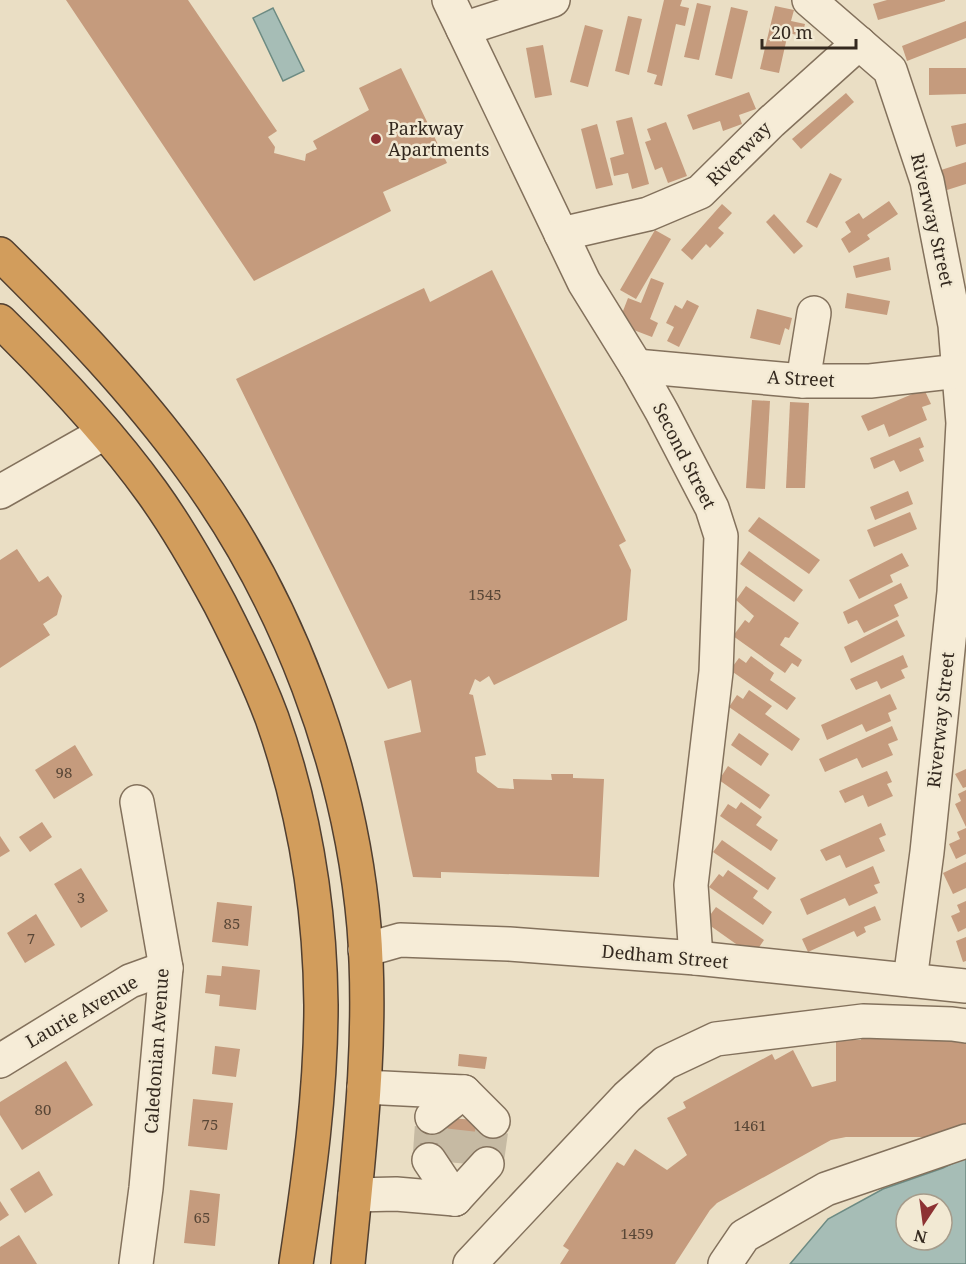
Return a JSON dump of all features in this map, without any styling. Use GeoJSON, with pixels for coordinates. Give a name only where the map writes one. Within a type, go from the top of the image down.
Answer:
{"type":"FeatureCollection","features":[{"type":"Feature","properties":{"kind":"highway"},"geometry":{"type":"LineString","coordinates":[[0,254],[68,323],[155,421],[192,469],[221,512],[253,567],[278,616],[315,704],[342,794],[353,847],[364,925],[366,1021],[364,1087],[348,1264]]}},
{"type":"Feature","properties":{"kind":"highway"},"geometry":{"type":"LineString","coordinates":[[0,321],[56,378],[104,433],[170,517],[212,590],[250,665],[279,741],[295,798],[307,855],[316,919],[321,1004],[315,1123],[296,1264]]}},
{"type":"Feature","properties":{"kind":"street","name":"Second Street"},"geometry":{"type":"LineString","coordinates":[[449,0],[584,282],[636,366],[712,508],[722,536],[716,672],[691,885],[696,958]]}},
{"type":"Feature","properties":{"kind":"street"},"geometry":{"type":"LineString","coordinates":[[463,29],[554,0]]}},
{"type":"Feature","properties":{"kind":"street","name":"Riverway Street"},"geometry":{"type":"LineString","coordinates":[[809,0],[890,70],[927,181],[963,370],[963,423],[954,592],[927,852],[910,980]]}},
{"type":"Feature","properties":{"kind":"street","name":"Riverway"},"geometry":{"type":"LineString","coordinates":[[561,234],[648,214],[700,192],[771,122],[859,43]]}},
{"type":"Feature","properties":{"kind":"street"},"geometry":{"type":"LineString","coordinates":[[803,381],[814,313]]}},
{"type":"Feature","properties":{"kind":"street","name":"A Street"},"geometry":{"type":"LineString","coordinates":[[636,366],[803,381],[870,381],[963,370]]}},
{"type":"Feature","properties":{"kind":"street"},"geometry":{"type":"LineString","coordinates":[[0,492],[104,433]]}},
{"type":"Feature","properties":{"kind":"street","name":"Caledonian Avenue"},"geometry":{"type":"LineString","coordinates":[[136,1264],[146,1188],[166,968],[137,802]]}},
{"type":"Feature","properties":{"kind":"street","name":"Dedham Street"},"geometry":{"type":"LineString","coordinates":[[365,950],[400,940],[509,944],[696,958],[966,986]]}},
{"type":"Feature","properties":{"kind":"street","name":"Laurie Avenue"},"geometry":{"type":"LineString","coordinates":[[0,1061],[130,981],[166,968]]}},
{"type":"Feature","properties":{"kind":"street"},"geometry":{"type":"LineString","coordinates":[[470,1264],[627,1097],[665,1063],[716,1039],[863,1021],[966,1026]]}},
{"type":"Feature","properties":{"kind":"street"},"geometry":{"type":"LineString","coordinates":[[364,1087],[463,1113]]}},
{"type":"Feature","properties":{"kind":"street"},"geometry":{"type":"LineString","coordinates":[[725,1264],[744,1236],[826,1189],[966,1141]]}},
{"type":"Feature","properties":{"kind":"street"},"geometry":{"type":"LineString","coordinates":[[455,1199],[458,1162],[455,1199]]}},
{"type":"Feature","properties":{"kind":"street"},"geometry":{"type":"LineString","coordinates":[[355,1195],[396,1194],[455,1199]]}},
{"type":"Feature","properties":{"kind":"water"},"geometry":{"type":"Polygon","coordinates":[[[273,8],[304,71],[283,81],[253,18],[273,8]]]}},
{"type":"Feature","properties":{"kind":"water"},"geometry":{"type":"Polygon","coordinates":[[[966,1157],[966,1264],[790,1264],[828,1219],[883,1189],[943,1168],[966,1157]]]}},
{"type":"Feature","properties":{"kind":"building","name":"Parkway Apartments"},"geometry":{"type":"Polygon","coordinates":[[[66,0],[188,0],[277,131],[268,137],[275,147],[274,153],[305,161],[306,154],[317,149],[313,141],[369,110],[359,88],[401,68],[447,163],[383,192],[391,211],[254,281],[66,0]]]}},
{"type":"Feature","properties":{"kind":"building"},"geometry":{"type":"Polygon","coordinates":[[[664,0],[682,0],[680,6],[689,8],[685,26],[676,24],[662,86],[654,84],[657,75],[647,72],[664,0]]]}},
{"type":"Feature","properties":{"kind":"building"},"geometry":{"type":"Polygon","coordinates":[[[887,0],[945,1],[878,20],[873,4],[887,0]]]}},
{"type":"Feature","properties":{"kind":"building"},"geometry":{"type":"Polygon","coordinates":[[[697,3],[711,6],[699,60],[684,57],[697,3]]]}},
{"type":"Feature","properties":{"kind":"building"},"geometry":{"type":"Polygon","coordinates":[[[775,6],[794,10],[791,21],[805,24],[802,36],[788,33],[779,73],[760,69],[775,6]]]}},
{"type":"Feature","properties":{"kind":"building"},"geometry":{"type":"Polygon","coordinates":[[[731,7],[748,11],[732,79],[715,75],[731,7]]]}},
{"type":"Feature","properties":{"kind":"building"},"geometry":{"type":"Polygon","coordinates":[[[628,16],[642,19],[629,75],[615,71],[628,16]]]}},
{"type":"Feature","properties":{"kind":"building"},"geometry":{"type":"Polygon","coordinates":[[[966,21],[966,38],[907,61],[902,46],[966,21]]]}},
{"type":"Feature","properties":{"kind":"building"},"geometry":{"type":"Polygon","coordinates":[[[585,25],[603,30],[588,87],[570,82],[585,25]]]}},
{"type":"Feature","properties":{"kind":"building"},"geometry":{"type":"Polygon","coordinates":[[[543,45],[552,95],[535,98],[526,48],[543,45]]]}},
{"type":"Feature","properties":{"kind":"building"},"geometry":{"type":"Polygon","coordinates":[[[929,68],[966,68],[966,94],[929,95],[929,68]]]}},
{"type":"Feature","properties":{"kind":"building"},"geometry":{"type":"Polygon","coordinates":[[[749,92],[756,109],[739,115],[742,124],[723,131],[720,121],[693,130],[687,115],[749,92]]]}},
{"type":"Feature","properties":{"kind":"building"},"geometry":{"type":"Polygon","coordinates":[[[846,93],[854,102],[801,149],[792,139],[846,93]]]}},
{"type":"Feature","properties":{"kind":"building"},"geometry":{"type":"Polygon","coordinates":[[[632,117],[649,184],[632,189],[628,173],[614,176],[610,158],[624,154],[616,121],[632,117]]]}},
{"type":"Feature","properties":{"kind":"building"},"geometry":{"type":"Polygon","coordinates":[[[666,122],[687,176],[668,183],[662,167],[655,170],[645,142],[651,140],[647,129],[666,122]]]}},
{"type":"Feature","properties":{"kind":"building"},"geometry":{"type":"Polygon","coordinates":[[[966,123],[966,144],[956,147],[951,126],[966,123]]]}},
{"type":"Feature","properties":{"kind":"building"},"geometry":{"type":"Polygon","coordinates":[[[597,124],[613,185],[596,189],[581,129],[597,124]]]}},
{"type":"Feature","properties":{"kind":"building"},"geometry":{"type":"Polygon","coordinates":[[[966,162],[966,184],[947,190],[941,170],[966,162]]]}},
{"type":"Feature","properties":{"kind":"building"},"geometry":{"type":"Polygon","coordinates":[[[830,173],[842,179],[817,228],[806,222],[830,173]]]}},
{"type":"Feature","properties":{"kind":"building"},"geometry":{"type":"Polygon","coordinates":[[[889,201],[898,214],[867,235],[870,239],[849,253],[841,239],[851,232],[845,222],[859,213],[863,219],[889,201]]]}},
{"type":"Feature","properties":{"kind":"building"},"geometry":{"type":"Polygon","coordinates":[[[722,204],[732,213],[718,228],[724,233],[710,248],[706,244],[692,260],[681,250],[722,204]]]}},
{"type":"Feature","properties":{"kind":"building"},"geometry":{"type":"Polygon","coordinates":[[[774,214],[803,246],[794,254],[766,222],[774,214]]]}},
{"type":"Feature","properties":{"kind":"building"},"geometry":{"type":"Polygon","coordinates":[[[655,230],[671,239],[636,299],[620,290],[655,230]]]}},
{"type":"Feature","properties":{"kind":"building"},"geometry":{"type":"Polygon","coordinates":[[[889,257],[891,270],[856,278],[853,266],[889,257]]]}},
{"type":"Feature","properties":{"kind":"building"},"geometry":{"type":"Polygon","coordinates":[[[492,270],[626,541],[619,545],[631,570],[627,620],[494,685],[489,676],[480,682],[475,679],[469,694],[473,695],[486,755],[475,757],[477,772],[498,788],[514,789],[513,779],[552,780],[551,774],[573,774],[573,778],[604,779],[599,877],[441,872],[441,878],[413,877],[384,741],[421,732],[411,680],[388,689],[236,379],[424,288],[430,302],[492,270]]]}},
{"type":"Feature","properties":{"kind":"building"},"geometry":{"type":"Polygon","coordinates":[[[651,278],[664,283],[650,319],[658,323],[652,337],[618,324],[628,298],[641,303],[651,278]]]}},
{"type":"Feature","properties":{"kind":"building"},"geometry":{"type":"Polygon","coordinates":[[[847,293],[890,301],[887,315],[845,308],[847,293]]]}},
{"type":"Feature","properties":{"kind":"building"},"geometry":{"type":"Polygon","coordinates":[[[687,300],[699,306],[679,347],[667,341],[674,327],[666,323],[675,305],[682,309],[687,300]]]}},
{"type":"Feature","properties":{"kind":"building"},"geometry":{"type":"Polygon","coordinates":[[[757,309],[792,318],[789,330],[785,328],[780,345],[750,338],[757,309]]]}},
{"type":"Feature","properties":{"kind":"building"},"geometry":{"type":"Polygon","coordinates":[[[924,389],[931,404],[922,407],[927,420],[889,437],[884,424],[868,431],[861,416],[924,389]]]}},
{"type":"Feature","properties":{"kind":"building"},"geometry":{"type":"Polygon","coordinates":[[[752,400],[770,401],[765,489],[746,488],[752,400]]]}},
{"type":"Feature","properties":{"kind":"building"},"geometry":{"type":"Polygon","coordinates":[[[790,402],[809,403],[805,488],[786,488],[790,402]]]}},
{"type":"Feature","properties":{"kind":"building"},"geometry":{"type":"Polygon","coordinates":[[[920,437],[924,447],[919,449],[924,461],[900,472],[894,460],[874,469],[870,458],[920,437]]]}},
{"type":"Feature","properties":{"kind":"building"},"geometry":{"type":"Polygon","coordinates":[[[908,491],[913,504],[875,520],[870,507],[908,491]]]}},
{"type":"Feature","properties":{"kind":"building"},"geometry":{"type":"Polygon","coordinates":[[[910,512],[917,529],[874,547],[867,530],[910,512]]]}},
{"type":"Feature","properties":{"kind":"building"},"geometry":{"type":"Polygon","coordinates":[[[759,517],[820,560],[809,574],[748,531],[759,517]]]}},
{"type":"Feature","properties":{"kind":"building"},"geometry":{"type":"Polygon","coordinates":[[[17,549],[39,582],[48,576],[62,596],[57,615],[43,624],[50,635],[0,668],[0,560],[17,549]]]}},
{"type":"Feature","properties":{"kind":"building"},"geometry":{"type":"Polygon","coordinates":[[[749,551],[803,590],[794,602],[740,564],[749,551]]]}},
{"type":"Feature","properties":{"kind":"building"},"geometry":{"type":"Polygon","coordinates":[[[902,553],[909,566],[890,575],[893,582],[859,599],[849,580],[902,553]]]}},
{"type":"Feature","properties":{"kind":"building"},"geometry":{"type":"Polygon","coordinates":[[[901,583],[908,598],[894,605],[899,616],[864,633],[857,620],[848,624],[843,612],[901,583]]]}},
{"type":"Feature","properties":{"kind":"building"},"geometry":{"type":"Polygon","coordinates":[[[746,586],[799,623],[789,638],[785,637],[780,645],[802,660],[798,667],[792,663],[785,673],[733,636],[745,620],[749,623],[754,616],[736,600],[746,586]]]}},
{"type":"Feature","properties":{"kind":"building"},"geometry":{"type":"Polygon","coordinates":[[[897,620],[905,636],[851,663],[844,647],[897,620]]]}},
{"type":"Feature","properties":{"kind":"building"},"geometry":{"type":"Polygon","coordinates":[[[903,655],[908,667],[901,670],[905,678],[881,689],[877,681],[856,690],[850,679],[903,655]]]}},
{"type":"Feature","properties":{"kind":"building"},"geometry":{"type":"Polygon","coordinates":[[[751,656],[774,673],[770,680],[796,698],[787,710],[730,670],[739,658],[746,663],[751,656]]]}},
{"type":"Feature","properties":{"kind":"building"},"geometry":{"type":"Polygon","coordinates":[[[749,690],[772,706],[765,714],[800,739],[792,751],[729,707],[737,695],[743,699],[749,690]]]}},
{"type":"Feature","properties":{"kind":"building"},"geometry":{"type":"Polygon","coordinates":[[[890,694],[897,709],[888,713],[891,721],[866,732],[862,724],[827,740],[821,725],[890,694]]]}},
{"type":"Feature","properties":{"kind":"building"},"geometry":{"type":"Polygon","coordinates":[[[892,726],[898,740],[888,744],[893,755],[862,768],[857,758],[825,772],[819,759],[892,726]]]}},
{"type":"Feature","properties":{"kind":"building"},"geometry":{"type":"Polygon","coordinates":[[[739,733],[769,754],[761,766],[731,745],[739,733]]]}},
{"type":"Feature","properties":{"kind":"building"},"geometry":{"type":"Polygon","coordinates":[[[75,745],[93,775],[54,799],[35,770],[75,745]]]}},
{"type":"Feature","properties":{"kind":"building"},"geometry":{"type":"Polygon","coordinates":[[[728,766],[770,795],[760,809],[719,780],[728,766]]]}},
{"type":"Feature","properties":{"kind":"building"},"geometry":{"type":"Polygon","coordinates":[[[966,769],[966,787],[963,788],[955,774],[966,769]]]}},
{"type":"Feature","properties":{"kind":"building"},"geometry":{"type":"Polygon","coordinates":[[[887,771],[892,782],[887,784],[893,796],[868,807],[863,795],[845,803],[839,791],[887,771]]]}},
{"type":"Feature","properties":{"kind":"building"},"geometry":{"type":"Polygon","coordinates":[[[966,790],[966,827],[955,804],[961,801],[958,794],[966,790]]]}},
{"type":"Feature","properties":{"kind":"building"},"geometry":{"type":"Polygon","coordinates":[[[741,802],[762,817],[756,825],[778,840],[771,851],[720,816],[728,804],[736,809],[741,802]]]}},
{"type":"Feature","properties":{"kind":"building"},"geometry":{"type":"Polygon","coordinates":[[[42,822],[52,837],[30,852],[19,837],[42,822]]]}},
{"type":"Feature","properties":{"kind":"building"},"geometry":{"type":"Polygon","coordinates":[[[881,823],[886,835],[879,838],[885,851],[846,868],[840,855],[826,861],[820,850],[881,823]]]}},
{"type":"Feature","properties":{"kind":"building"},"geometry":{"type":"Polygon","coordinates":[[[966,828],[966,854],[956,859],[949,844],[960,839],[957,832],[966,828]]]}},
{"type":"Feature","properties":{"kind":"building"},"geometry":{"type":"Polygon","coordinates":[[[0,836],[10,851],[0,857],[0,836]]]}},
{"type":"Feature","properties":{"kind":"building"},"geometry":{"type":"Polygon","coordinates":[[[722,840],[776,878],[768,890],[713,852],[722,840]]]}},
{"type":"Feature","properties":{"kind":"building"},"geometry":{"type":"Polygon","coordinates":[[[966,862],[966,888],[953,894],[943,873],[966,862]]]}},
{"type":"Feature","properties":{"kind":"building"},"geometry":{"type":"Polygon","coordinates":[[[873,866],[880,883],[874,885],[878,893],[849,906],[845,898],[807,915],[800,899],[873,866]]]}},
{"type":"Feature","properties":{"kind":"building"},"geometry":{"type":"Polygon","coordinates":[[[81,868],[108,911],[81,928],[54,884],[81,868]]]}},
{"type":"Feature","properties":{"kind":"building"},"geometry":{"type":"Polygon","coordinates":[[[728,870],[758,891],[753,898],[772,912],[763,925],[709,887],[719,874],[723,877],[728,870]]]}},
{"type":"Feature","properties":{"kind":"building"},"geometry":{"type":"Polygon","coordinates":[[[966,901],[966,928],[958,932],[951,916],[960,912],[957,905],[966,901]]]}},
{"type":"Feature","properties":{"kind":"building"},"geometry":{"type":"Polygon","coordinates":[[[217,902],[252,906],[248,946],[212,942],[217,902]]]}},
{"type":"Feature","properties":{"kind":"building"},"geometry":{"type":"Polygon","coordinates":[[[875,906],[881,920],[864,927],[866,932],[857,937],[854,931],[808,952],[802,939],[875,906]]]}},
{"type":"Feature","properties":{"kind":"building"},"geometry":{"type":"Polygon","coordinates":[[[716,907],[764,940],[753,956],[705,922],[716,907]]]}},
{"type":"Feature","properties":{"kind":"building"},"geometry":{"type":"Polygon","coordinates":[[[36,914],[55,945],[25,963],[7,933],[36,914]]]}},
{"type":"Feature","properties":{"kind":"building"},"geometry":{"type":"Polygon","coordinates":[[[966,937],[966,961],[963,962],[956,941],[966,937]]]}},
{"type":"Feature","properties":{"kind":"building"},"geometry":{"type":"Polygon","coordinates":[[[222,966],[260,970],[256,1010],[219,1006],[220,995],[205,993],[207,975],[221,976],[222,966]]]}},
{"type":"Feature","properties":{"kind":"building"},"geometry":{"type":"Polygon","coordinates":[[[861,1033],[966,1039],[966,1130],[954,1137],[846,1137],[831,1140],[717,1203],[675,1264],[560,1264],[569,1250],[563,1246],[617,1162],[624,1166],[635,1149],[667,1170],[687,1155],[667,1118],[686,1108],[683,1102],[772,1054],[775,1060],[793,1050],[812,1087],[836,1081],[836,1040],[861,1040],[861,1033]]]}},
{"type":"Feature","properties":{"kind":"building"},"geometry":{"type":"Polygon","coordinates":[[[215,1046],[240,1049],[236,1077],[212,1074],[215,1046]]]}},
{"type":"Feature","properties":{"kind":"building"},"geometry":{"type":"Polygon","coordinates":[[[459,1054],[487,1057],[485,1069],[458,1066],[459,1054]]]}},
{"type":"Feature","properties":{"kind":"building"},"geometry":{"type":"Polygon","coordinates":[[[66,1061],[93,1105],[22,1150],[0,1115],[0,1102],[66,1061]]]}},
{"type":"Feature","properties":{"kind":"building"},"geometry":{"type":"Polygon","coordinates":[[[193,1099],[233,1103],[227,1150],[188,1146],[193,1099]]]}},
{"type":"Feature","properties":{"kind":"building"},"geometry":{"type":"Polygon","coordinates":[[[422,1116],[503,1122],[499,1166],[418,1159],[422,1116]]]}},
{"type":"Feature","properties":{"kind":"building"},"geometry":{"type":"Polygon","coordinates":[[[39,1171],[53,1195],[25,1213],[10,1189],[39,1171]]]}},
{"type":"Feature","properties":{"kind":"building"},"geometry":{"type":"Polygon","coordinates":[[[190,1190],[220,1194],[215,1246],[184,1243],[190,1190]]]}},
{"type":"Feature","properties":{"kind":"building"},"geometry":{"type":"Polygon","coordinates":[[[0,1201],[9,1215],[0,1221],[0,1201]]]}},
{"type":"Feature","properties":{"kind":"building"},"geometry":{"type":"Polygon","coordinates":[[[19,1235],[37,1264],[0,1264],[0,1247],[19,1235]]]}},
{"type":"Feature","properties":{"kind":"tunnel"},"geometry":{"type":"LineString","coordinates":[[429,1160],[432,1117]]}},
{"type":"Feature","properties":{"kind":"tunnel"},"geometry":{"type":"LineString","coordinates":[[458,1163],[463,1119]]}},
{"type":"Feature","properties":{"kind":"tunnel"},"geometry":{"type":"LineString","coordinates":[[487,1164],[493,1121]]}},
{"type":"Feature","properties":{"kind":"place","name":"Parkway Apartments"},"geometry":{"type":"Point","coordinates":[376,139]}}]}
